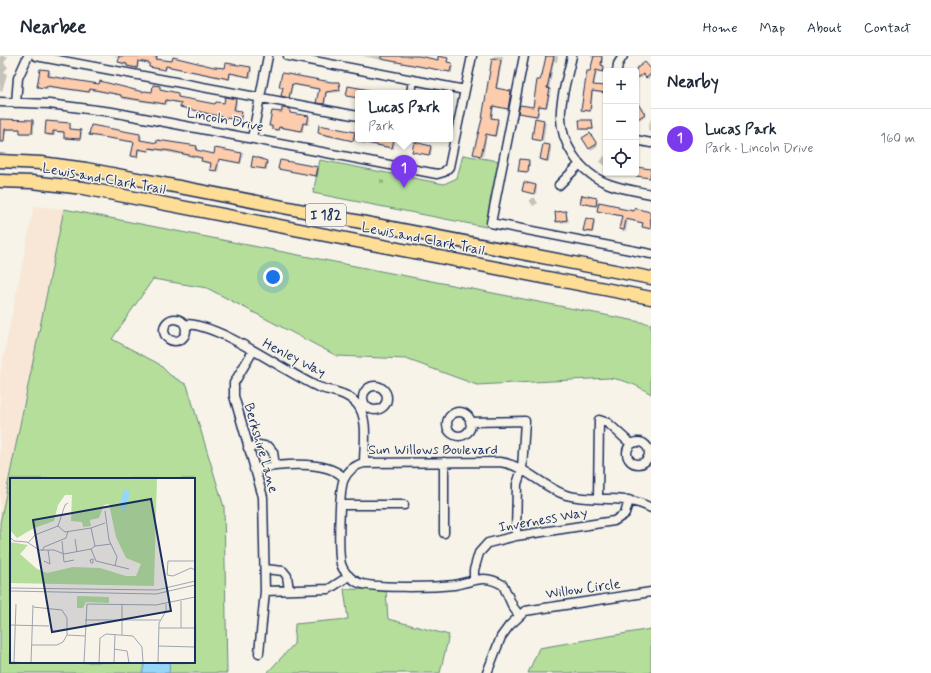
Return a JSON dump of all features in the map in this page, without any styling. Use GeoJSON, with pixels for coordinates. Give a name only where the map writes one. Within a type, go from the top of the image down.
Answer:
{"type":"FeatureCollection","features":[{"type":"Feature","properties":{"kind":"highway","name":"Lewis and Clark Trail"},"geometry":{"type":"LineString","coordinates":[[0,161],[41,163],[86,169],[651,278]]}},
{"type":"Feature","properties":{"kind":"highway","name":"Lewis and Clark Trail"},"geometry":{"type":"LineString","coordinates":[[4,181],[54,184],[83,188],[651,298]]}},
{"type":"Feature","properties":{"kind":"street"},"geometry":{"type":"LineString","coordinates":[[16,103],[18,78],[28,56]]}},
{"type":"Feature","properties":{"kind":"street"},"geometry":{"type":"LineString","coordinates":[[36,56],[355,115]]}},
{"type":"Feature","properties":{"kind":"street"},"geometry":{"type":"LineString","coordinates":[[252,138],[268,56]]}},
{"type":"Feature","properties":{"kind":"street"},"geometry":{"type":"LineString","coordinates":[[288,56],[465,90],[472,56]]}},
{"type":"Feature","properties":{"kind":"street"},"geometry":{"type":"LineString","coordinates":[[524,56],[491,223],[651,254]]}},
{"type":"Feature","properties":{"kind":"street"},"geometry":{"type":"LineString","coordinates":[[572,56],[562,101],[561,120],[567,143],[580,164],[593,176],[610,185],[651,194]]}},
{"type":"Feature","properties":{"kind":"street"},"geometry":{"type":"LineString","coordinates":[[617,68],[623,56]]}},
{"type":"Feature","properties":{"kind":"street"},"geometry":{"type":"LineString","coordinates":[[411,90],[413,80]]}},
{"type":"Feature","properties":{"kind":"street","name":"Lincoln Drive"},"geometry":{"type":"LineString","coordinates":[[0,102],[49,104],[112,112],[437,174],[444,172],[449,167],[465,90]]}},
{"type":"Feature","properties":{"kind":"street"},"geometry":{"type":"LineString","coordinates":[[639,141],[651,143]]}},
{"type":"Feature","properties":{"kind":"street"},"geometry":{"type":"LineString","coordinates":[[559,184],[580,164]]}},
{"type":"Feature","properties":{"kind":"street","name":"Henley Way"},"geometry":{"type":"LineString","coordinates":[[185,324],[194,324],[214,332],[316,386],[350,397],[363,407],[364,463]]}},
{"type":"Feature","properties":{"kind":"street","name":"Berkshire Lane"},"geometry":{"type":"LineString","coordinates":[[252,352],[234,383],[233,389],[237,412],[263,497],[265,591],[259,653]]}},
{"type":"Feature","properties":{"kind":"street"},"geometry":{"type":"LineString","coordinates":[[598,498],[599,420],[608,423],[631,444]]}},
{"type":"Feature","properties":{"kind":"street"},"geometry":{"type":"LineString","coordinates":[[470,422],[525,421],[522,469],[517,484],[516,536]]}},
{"type":"Feature","properties":{"kind":"street"},"geometry":{"type":"LineString","coordinates":[[248,448],[259,445],[270,447],[273,452],[275,466]]}},
{"type":"Feature","properties":{"kind":"street"},"geometry":{"type":"LineString","coordinates":[[444,462],[444,533]]}},
{"type":"Feature","properties":{"kind":"street","name":"Sun Willows Boulevard"},"geometry":{"type":"LineString","coordinates":[[344,478],[355,466],[364,463],[500,462],[522,469],[561,493],[573,496],[629,500],[651,508]]}},
{"type":"Feature","properties":{"kind":"street"},"geometry":{"type":"LineString","coordinates":[[254,469],[275,466],[327,468],[339,472],[344,478],[341,484],[340,560],[348,576],[362,584],[441,586],[474,579],[488,580],[503,585],[513,607],[519,615],[509,626],[496,646],[487,673]]}},
{"type":"Feature","properties":{"kind":"street","name":"Inverness Way"},"geometry":{"type":"LineString","coordinates":[[474,579],[474,570],[479,553],[488,543],[516,536],[614,521],[625,514],[629,500]]}},
{"type":"Feature","properties":{"kind":"street"},"geometry":{"type":"LineString","coordinates":[[340,505],[404,505]]}},
{"type":"Feature","properties":{"kind":"street"},"geometry":{"type":"LineString","coordinates":[[265,569],[283,571],[286,576],[289,590]]}},
{"type":"Feature","properties":{"kind":"street"},"geometry":{"type":"LineString","coordinates":[[265,591],[329,589],[348,576]]}},
{"type":"Feature","properties":{"kind":"street","name":"Willow Circle"},"geometry":{"type":"LineString","coordinates":[[519,615],[525,610],[651,592]]}},
{"type":"Feature","properties":{"kind":"shaded area"},"geometry":{"type":"Polygon","coordinates":[[[34,206],[64,209],[0,523],[0,374],[34,206]]]}},
{"type":"Feature","properties":{"kind":"green space"},"geometry":{"type":"Polygon","coordinates":[[[463,155],[499,161],[486,227],[313,193],[320,160],[444,184],[457,178],[463,155]]]}},
{"type":"Feature","properties":{"kind":"green space"},"geometry":{"type":"Polygon","coordinates":[[[64,209],[651,324],[651,394],[631,383],[609,378],[477,385],[406,359],[337,356],[207,288],[153,279],[112,339],[159,364],[170,375],[187,385],[224,507],[227,673],[0,673],[0,523],[64,209]]]}},
{"type":"Feature","properties":{"kind":"green space"},"geometry":{"type":"Polygon","coordinates":[[[344,589],[386,590],[388,619],[449,635],[440,673],[267,673],[294,644],[295,624],[348,619],[344,589]]]}},
{"type":"Feature","properties":{"kind":"green space"},"geometry":{"type":"Polygon","coordinates":[[[651,629],[651,673],[528,673],[539,648],[651,629]]]}},
{"type":"Feature","properties":{"kind":"water"},"geometry":{"type":"Polygon","coordinates":[[[145,663],[170,663],[169,673],[142,673],[145,663]]]}},
{"type":"Feature","properties":{"kind":"building"},"geometry":{"type":"Polygon","coordinates":[[[119,56],[157,56],[156,59],[172,61],[173,57],[214,67],[225,68],[226,63],[251,67],[249,77],[230,73],[229,79],[166,66],[165,70],[149,67],[149,63],[138,61],[137,68],[127,66],[127,64],[118,62],[119,56]]]}},
{"type":"Feature","properties":{"kind":"building"},"geometry":{"type":"Polygon","coordinates":[[[381,56],[419,56],[438,60],[438,56],[448,58],[447,62],[452,63],[450,72],[381,59],[381,56]]]}},
{"type":"Feature","properties":{"kind":"building"},"geometry":{"type":"Polygon","coordinates":[[[546,56],[554,56],[547,88],[550,89],[546,107],[539,106],[537,116],[518,113],[520,105],[533,107],[537,80],[540,80],[542,75],[546,56]]]}},
{"type":"Feature","properties":{"kind":"building"},"geometry":{"type":"Polygon","coordinates":[[[594,56],[602,56],[601,65],[604,66],[603,72],[596,70],[593,85],[603,86],[603,93],[592,91],[590,111],[581,110],[587,71],[590,71],[594,56]]]}},
{"type":"Feature","properties":{"kind":"building"},"geometry":{"type":"Polygon","coordinates":[[[492,58],[501,60],[496,88],[511,91],[508,109],[493,106],[491,118],[498,119],[495,136],[486,134],[481,156],[473,154],[482,119],[492,58]]]}},
{"type":"Feature","properties":{"kind":"building"},"geometry":{"type":"Polygon","coordinates":[[[645,62],[651,69],[651,74],[646,78],[643,74],[639,77],[639,68],[637,68],[645,62]]]}},
{"type":"Feature","properties":{"kind":"building"},"geometry":{"type":"Polygon","coordinates":[[[40,69],[49,70],[48,76],[99,84],[100,81],[143,92],[152,92],[153,85],[160,86],[160,89],[178,93],[178,97],[215,104],[216,102],[224,103],[225,97],[236,99],[234,110],[242,111],[240,121],[180,107],[181,103],[166,100],[165,104],[121,97],[121,95],[90,89],[89,92],[47,86],[46,88],[37,87],[40,69]]]}},
{"type":"Feature","properties":{"kind":"building"},"geometry":{"type":"Polygon","coordinates":[[[282,73],[331,82],[339,82],[340,90],[326,92],[324,104],[316,103],[319,89],[292,84],[289,98],[281,96],[283,87],[279,87],[282,73]]]}},
{"type":"Feature","properties":{"kind":"building"},"geometry":{"type":"Polygon","coordinates":[[[348,86],[370,90],[355,90],[355,98],[346,96],[348,86]]]}},
{"type":"Feature","properties":{"kind":"building"},"geometry":{"type":"Polygon","coordinates":[[[639,105],[645,114],[639,118],[639,105]]]}},
{"type":"Feature","properties":{"kind":"building"},"geometry":{"type":"Polygon","coordinates":[[[282,108],[290,109],[290,113],[309,116],[307,124],[303,123],[301,131],[279,127],[278,130],[272,129],[272,126],[269,126],[272,111],[282,112],[282,108]]]}},
{"type":"Feature","properties":{"kind":"building"},"geometry":{"type":"Polygon","coordinates":[[[535,118],[544,120],[541,141],[532,139],[535,118]]]}},
{"type":"Feature","properties":{"kind":"building"},"geometry":{"type":"Polygon","coordinates":[[[0,119],[33,120],[32,133],[20,133],[20,129],[5,129],[4,142],[0,142],[0,119]]]}},
{"type":"Feature","properties":{"kind":"building"},"geometry":{"type":"Polygon","coordinates":[[[579,120],[592,120],[593,129],[580,129],[579,120]]]}},
{"type":"Feature","properties":{"kind":"building"},"geometry":{"type":"Polygon","coordinates":[[[46,121],[70,123],[70,129],[81,130],[80,139],[64,138],[64,132],[53,131],[53,135],[45,134],[46,121]]]}},
{"type":"Feature","properties":{"kind":"building"},"geometry":{"type":"Polygon","coordinates":[[[91,125],[140,134],[140,140],[157,143],[157,140],[197,146],[196,150],[214,154],[215,148],[242,153],[240,163],[219,159],[216,171],[210,170],[211,163],[201,161],[202,158],[171,151],[149,148],[148,151],[138,149],[137,157],[131,156],[134,142],[89,135],[91,125]]]}},
{"type":"Feature","properties":{"kind":"building"},"geometry":{"type":"Polygon","coordinates":[[[319,125],[355,132],[353,141],[318,133],[319,125]]]}},
{"type":"Feature","properties":{"kind":"building"},"geometry":{"type":"Polygon","coordinates":[[[590,133],[597,144],[589,149],[582,138],[590,133]]]}},
{"type":"Feature","properties":{"kind":"building"},"geometry":{"type":"Polygon","coordinates":[[[361,142],[393,142],[392,148],[361,142]]]}},
{"type":"Feature","properties":{"kind":"building"},"geometry":{"type":"Polygon","coordinates":[[[414,142],[431,146],[429,155],[412,152],[414,142]]]}},
{"type":"Feature","properties":{"kind":"building"},"geometry":{"type":"Polygon","coordinates":[[[543,144],[550,145],[547,161],[540,159],[543,144]]]}},
{"type":"Feature","properties":{"kind":"building"},"geometry":{"type":"Polygon","coordinates":[[[253,156],[267,161],[265,169],[251,167],[253,156]]]}},
{"type":"Feature","properties":{"kind":"building"},"geometry":{"type":"Polygon","coordinates":[[[520,159],[529,160],[528,172],[518,171],[520,159]]]}},
{"type":"Feature","properties":{"kind":"building"},"geometry":{"type":"Polygon","coordinates":[[[280,160],[318,167],[316,176],[278,169],[280,160]]]}},
{"type":"Feature","properties":{"kind":"building"},"geometry":{"type":"Polygon","coordinates":[[[639,167],[651,169],[650,178],[636,176],[639,176],[639,167]]]}},
{"type":"Feature","properties":{"kind":"building"},"geometry":{"type":"Polygon","coordinates":[[[524,182],[536,185],[534,194],[522,191],[524,182]]]}},
{"type":"Feature","properties":{"kind":"building"},"geometry":{"type":"Polygon","coordinates":[[[582,195],[597,198],[596,206],[580,203],[582,195]]]}},
{"type":"Feature","properties":{"kind":"building"},"geometry":{"type":"Polygon","coordinates":[[[599,202],[618,206],[618,208],[634,211],[634,208],[650,212],[651,229],[642,227],[643,223],[626,219],[624,230],[619,229],[622,216],[597,211],[599,202]]]}},
{"type":"Feature","properties":{"kind":"building"},"geometry":{"type":"Polygon","coordinates":[[[566,211],[567,220],[556,222],[555,212],[566,211]]]}},
{"type":"Feature","properties":{"kind":"building"},"geometry":{"type":"Polygon","coordinates":[[[586,218],[594,220],[592,232],[583,231],[586,218]]]}},
{"type":"Feature","properties":{"kind":"place","name":"Lucas Park"},"geometry":{"type":"Point","coordinates":[404,188]}}]}
